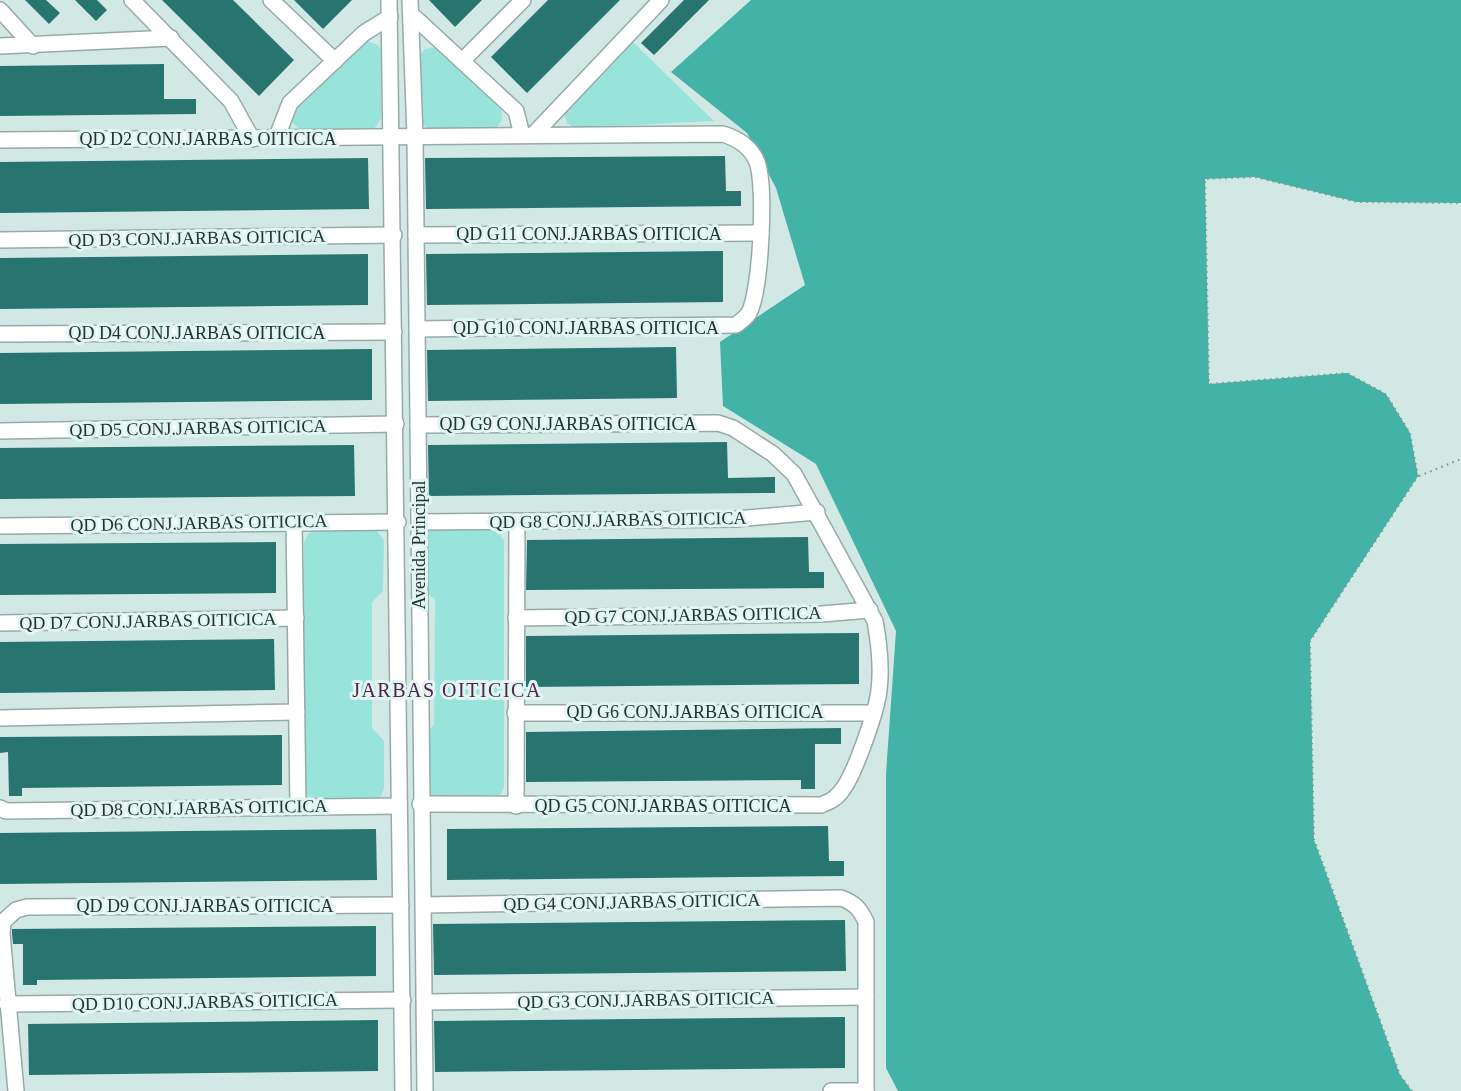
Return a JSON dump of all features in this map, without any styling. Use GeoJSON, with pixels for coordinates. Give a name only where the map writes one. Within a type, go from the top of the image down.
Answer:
{"type":"FeatureCollection","features":[{"type":"Feature","properties":{"kind":"street"},"geometry":{"type":"LineString","coordinates":[[132,0],[231,101],[252,139]]}},
{"type":"Feature","properties":{"kind":"street"},"geometry":{"type":"LineString","coordinates":[[271,0],[335,61]]}},
{"type":"Feature","properties":{"kind":"street","name":"Avenida Principal"},"geometry":{"type":"LineString","coordinates":[[389,0],[398,522],[403,1091]]}},
{"type":"Feature","properties":{"kind":"street"},"geometry":{"type":"LineString","coordinates":[[463,60],[523,0]]}},
{"type":"Feature","properties":{"kind":"street"},"geometry":{"type":"LineString","coordinates":[[528,134],[661,0]]}},
{"type":"Feature","properties":{"kind":"street"},"geometry":{"type":"LineString","coordinates":[[410,7],[516,111],[528,134]]}},
{"type":"Feature","properties":{"kind":"street","name":"Avenida Principal"},"geometry":{"type":"LineString","coordinates":[[410,7],[415,136],[420,522],[420,804],[424,905],[425,1091]]}},
{"type":"Feature","properties":{"kind":"street"},"geometry":{"type":"LineString","coordinates":[[0,10],[33,46]]}},
{"type":"Feature","properties":{"kind":"street"},"geometry":{"type":"LineString","coordinates":[[276,139],[290,103],[364,33],[390,17]]}},
{"type":"Feature","properties":{"kind":"street"},"geometry":{"type":"LineString","coordinates":[[0,46],[171,38]]}},
{"type":"Feature","properties":{"kind":"street"},"geometry":{"type":"LineString","coordinates":[[415,136],[723,134],[736,138],[745,145],[758,164],[761,232]]}},
{"type":"Feature","properties":{"kind":"street","name":"QD D2 CONJ.JARBAS OITICICA"},"geometry":{"type":"LineString","coordinates":[[0,140],[415,136]]}},
{"type":"Feature","properties":{"kind":"street","name":"QD G11 CONJ.JARBAS OITICICA"},"geometry":{"type":"LineString","coordinates":[[416,235],[761,232]]}},
{"type":"Feature","properties":{"kind":"street","name":"QD G10 CONJ.JARBAS OITICICA"},"geometry":{"type":"LineString","coordinates":[[417,329],[726,327],[744,320],[750,311],[755,295],[761,232]]}},
{"type":"Feature","properties":{"kind":"street","name":"QD D3 CONJ.JARBAS OITICICA"},"geometry":{"type":"LineString","coordinates":[[0,240],[394,235]]}},
{"type":"Feature","properties":{"kind":"street","name":"QD D4 CONJ.JARBAS OITICICA"},"geometry":{"type":"LineString","coordinates":[[0,334],[394,332]]}},
{"type":"Feature","properties":{"kind":"street","name":"QD G9 CONJ.JARBAS OITICICA"},"geometry":{"type":"LineString","coordinates":[[418,425],[718,423],[733,428],[784,462],[817,512]]}},
{"type":"Feature","properties":{"kind":"street","name":"QD D5 CONJ.JARBAS OITICICA"},"geometry":{"type":"LineString","coordinates":[[0,431],[396,424]]}},
{"type":"Feature","properties":{"kind":"street"},"geometry":{"type":"LineString","coordinates":[[817,512],[870,610],[879,652],[880,687],[874,713]]}},
{"type":"Feature","properties":{"kind":"street","name":"QD G8 CONJ.JARBAS OITICICA"},"geometry":{"type":"LineString","coordinates":[[420,522],[756,519],[817,512]]}},
{"type":"Feature","properties":{"kind":"street"},"geometry":{"type":"LineString","coordinates":[[516,806],[517,521]]}},
{"type":"Feature","properties":{"kind":"street"},"geometry":{"type":"LineString","coordinates":[[294,522],[298,806]]}},
{"type":"Feature","properties":{"kind":"street","name":"QD D6 CONJ.JARBAS OITICICA"},"geometry":{"type":"LineString","coordinates":[[0,526],[398,522]]}},
{"type":"Feature","properties":{"kind":"street","name":"QD G7 CONJ.JARBAS OITICICA"},"geometry":{"type":"LineString","coordinates":[[516,618],[821,614],[870,610]]}},
{"type":"Feature","properties":{"kind":"street","name":"QD D7 CONJ.JARBAS OITICICA"},"geometry":{"type":"LineString","coordinates":[[0,623],[296,618]]}},
{"type":"Feature","properties":{"kind":"street"},"geometry":{"type":"LineString","coordinates":[[398,663],[420,663]]}},
{"type":"Feature","properties":{"kind":"street"},"geometry":{"type":"LineString","coordinates":[[0,718],[297,712]]}},
{"type":"Feature","properties":{"kind":"street","name":"QD G6 CONJ.JARBAS OITICICA"},"geometry":{"type":"LineString","coordinates":[[515,713],[874,713]]}},
{"type":"Feature","properties":{"kind":"street","name":"QD G5 CONJ.JARBAS OITICICA"},"geometry":{"type":"LineString","coordinates":[[420,804],[810,806],[835,799],[845,787],[874,713]]}},
{"type":"Feature","properties":{"kind":"street","name":"QD D8 CONJ.JARBAS OITICICA"},"geometry":{"type":"LineString","coordinates":[[0,808],[6,811],[399,806]]}},
{"type":"Feature","properties":{"kind":"street","name":"QD G4 CONJ.JARBAS OITICICA"},"geometry":{"type":"LineString","coordinates":[[424,905],[841,898],[853,903],[860,910],[866,922],[866,997]]}},
{"type":"Feature","properties":{"kind":"street","name":"QD D9 CONJ.JARBAS OITICICA"},"geometry":{"type":"LineString","coordinates":[[7,1005],[3,922],[10,915],[27,907],[401,905]]}},
{"type":"Feature","properties":{"kind":"street"},"geometry":{"type":"LineString","coordinates":[[831,1091],[866,1091],[866,997]]}},
{"type":"Feature","properties":{"kind":"street","name":"QD G3 CONJ.JARBAS OITICICA"},"geometry":{"type":"LineString","coordinates":[[425,1002],[866,997]]}},
{"type":"Feature","properties":{"kind":"street","name":"QD D10 CONJ.JARBAS OITICICA"},"geometry":{"type":"LineString","coordinates":[[7,1005],[403,1000]]}},
{"type":"Feature","properties":{"kind":"street"},"geometry":{"type":"LineString","coordinates":[[7,1005],[16,1091]]}},
{"type":"Feature","properties":{"kind":"path"},"geometry":{"type":"LineString","coordinates":[[1418,476],[1410,433],[1386,394],[1347,373],[1209,384],[1205,179],[1255,177],[1357,202],[1461,203]]}},
{"type":"Feature","properties":{"kind":"path"},"geometry":{"type":"LineString","coordinates":[[1412,1091],[1400,1075],[1314,840],[1310,641],[1418,476],[1461,459]]}},
{"type":"Feature","properties":{"kind":"shaded area"},"geometry":{"type":"Polygon","coordinates":[[[751,0],[1461,0],[1461,203],[1357,202],[1255,177],[1205,179],[1209,384],[1347,373],[1386,394],[1410,433],[1418,476],[1310,641],[1314,840],[1400,1075],[1412,1091],[898,1091],[886,1068],[886,774],[896,631],[816,464],[723,406],[720,342],[805,285],[776,188],[747,133],[671,72],[751,0]]]}},
{"type":"Feature","properties":{"kind":"shaded area"},"geometry":{"type":"Polygon","coordinates":[[[363,40],[376,44],[381,49],[381,118],[377,126],[369,131],[301,131],[293,123],[290,111],[363,40]]]}},
{"type":"Feature","properties":{"kind":"shaded area"},"geometry":{"type":"Polygon","coordinates":[[[632,41],[714,121],[574,128],[567,123],[564,112],[632,41]]]}},
{"type":"Feature","properties":{"kind":"shaded area"},"geometry":{"type":"Polygon","coordinates":[[[436,47],[501,106],[502,120],[494,131],[429,130],[423,124],[417,58],[425,49],[436,47]]]}},
{"type":"Feature","properties":{"kind":"shaded area"},"geometry":{"type":"Polygon","coordinates":[[[429,529],[495,529],[504,540],[504,787],[501,794],[493,798],[433,798],[427,794],[422,738],[434,725],[435,600],[424,589],[426,531],[429,529]]]}},
{"type":"Feature","properties":{"kind":"shaded area"},"geometry":{"type":"Polygon","coordinates":[[[317,530],[376,530],[384,540],[383,591],[372,602],[372,728],[384,741],[384,788],[381,796],[375,800],[312,800],[305,796],[301,788],[304,542],[309,533],[317,530]]]}},
{"type":"Feature","properties":{"kind":"building"},"geometry":{"type":"Polygon","coordinates":[[[25,0],[46,0],[60,13],[49,24],[25,0]]]}},
{"type":"Feature","properties":{"kind":"building"},"geometry":{"type":"Polygon","coordinates":[[[75,0],[97,0],[107,10],[96,21],[75,0]]]}},
{"type":"Feature","properties":{"kind":"building"},"geometry":{"type":"Polygon","coordinates":[[[162,0],[233,0],[294,60],[259,96],[162,0]]]}},
{"type":"Feature","properties":{"kind":"building"},"geometry":{"type":"Polygon","coordinates":[[[294,0],[352,0],[323,29],[294,0]]]}},
{"type":"Feature","properties":{"kind":"building"},"geometry":{"type":"Polygon","coordinates":[[[429,0],[482,0],[455,27],[429,0]]]}},
{"type":"Feature","properties":{"kind":"building"},"geometry":{"type":"Polygon","coordinates":[[[548,0],[620,0],[527,93],[491,57],[548,0]]]}},
{"type":"Feature","properties":{"kind":"building"},"geometry":{"type":"Polygon","coordinates":[[[684,0],[709,0],[654,55],[641,43],[684,0]]]}},
{"type":"Feature","properties":{"kind":"building"},"geometry":{"type":"Polygon","coordinates":[[[164,64],[164,99],[196,99],[196,114],[0,116],[0,66],[164,64]]]}},
{"type":"Feature","properties":{"kind":"building"},"geometry":{"type":"Polygon","coordinates":[[[725,156],[726,191],[741,191],[741,206],[426,209],[425,158],[725,156]]]}},
{"type":"Feature","properties":{"kind":"building"},"geometry":{"type":"Polygon","coordinates":[[[368,158],[369,209],[0,213],[0,162],[368,158]]]}},
{"type":"Feature","properties":{"kind":"building"},"geometry":{"type":"Polygon","coordinates":[[[723,251],[723,302],[427,305],[426,254],[723,251]]]}},
{"type":"Feature","properties":{"kind":"building"},"geometry":{"type":"Polygon","coordinates":[[[368,254],[368,305],[0,309],[0,258],[368,254]]]}},
{"type":"Feature","properties":{"kind":"building"},"geometry":{"type":"Polygon","coordinates":[[[676,347],[677,398],[428,401],[427,350],[676,347]]]}},
{"type":"Feature","properties":{"kind":"building"},"geometry":{"type":"Polygon","coordinates":[[[372,349],[372,400],[0,404],[0,353],[372,349]]]}},
{"type":"Feature","properties":{"kind":"building"},"geometry":{"type":"Polygon","coordinates":[[[727,442],[728,478],[775,477],[775,493],[429,496],[428,445],[727,442]]]}},
{"type":"Feature","properties":{"kind":"building"},"geometry":{"type":"Polygon","coordinates":[[[354,445],[355,496],[0,499],[0,448],[354,445]]]}},
{"type":"Feature","properties":{"kind":"building"},"geometry":{"type":"Polygon","coordinates":[[[808,537],[809,572],[824,572],[824,588],[526,590],[527,540],[808,537]]]}},
{"type":"Feature","properties":{"kind":"building"},"geometry":{"type":"Polygon","coordinates":[[[276,542],[276,593],[0,595],[0,544],[276,542]]]}},
{"type":"Feature","properties":{"kind":"building"},"geometry":{"type":"Polygon","coordinates":[[[859,633],[859,684],[526,687],[526,636],[859,633]]]}},
{"type":"Feature","properties":{"kind":"building"},"geometry":{"type":"Polygon","coordinates":[[[274,639],[275,690],[0,693],[0,642],[274,639]]]}},
{"type":"Feature","properties":{"kind":"building"},"geometry":{"type":"Polygon","coordinates":[[[841,728],[841,744],[815,744],[815,789],[801,789],[801,780],[526,782],[526,732],[841,728]]]}},
{"type":"Feature","properties":{"kind":"building"},"geometry":{"type":"Polygon","coordinates":[[[282,735],[282,785],[22,788],[22,796],[9,796],[8,752],[0,753],[0,737],[282,735]]]}},
{"type":"Feature","properties":{"kind":"building"},"geometry":{"type":"Polygon","coordinates":[[[828,826],[829,861],[844,861],[844,876],[447,880],[447,829],[828,826]]]}},
{"type":"Feature","properties":{"kind":"building"},"geometry":{"type":"Polygon","coordinates":[[[376,829],[377,880],[0,884],[0,833],[376,829]]]}},
{"type":"Feature","properties":{"kind":"building"},"geometry":{"type":"Polygon","coordinates":[[[845,920],[846,971],[434,975],[433,924],[845,920]]]}},
{"type":"Feature","properties":{"kind":"building"},"geometry":{"type":"Polygon","coordinates":[[[376,926],[376,976],[37,980],[37,985],[23,985],[23,944],[13,944],[12,934],[12,929],[376,926]]]}},
{"type":"Feature","properties":{"kind":"building"},"geometry":{"type":"Polygon","coordinates":[[[845,1017],[845,1068],[435,1072],[434,1021],[845,1017]]]}},
{"type":"Feature","properties":{"kind":"building"},"geometry":{"type":"Polygon","coordinates":[[[378,1020],[378,1071],[29,1075],[28,1024],[378,1020]]]}},
{"type":"Feature","properties":{"kind":"district","name":"JARBAS OITICICA"},"geometry":{"type":"Point","coordinates":[447,690]}}]}
